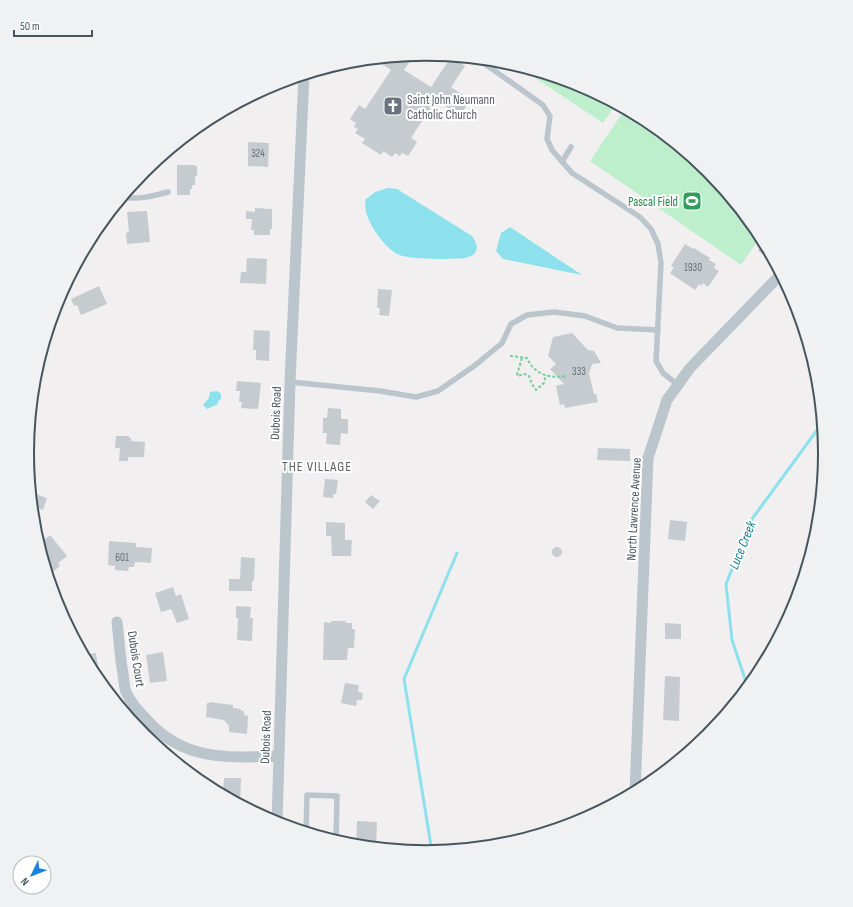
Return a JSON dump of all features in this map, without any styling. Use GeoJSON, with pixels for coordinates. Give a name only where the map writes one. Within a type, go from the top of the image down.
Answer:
{"type":"FeatureCollection","features":[{"type":"Feature","properties":{"kind":"street","name":"Dubois Road"},"geometry":{"type":"LineString","coordinates":[[277,816],[290,382],[304,81]]}},
{"type":"Feature","properties":{"kind":"street","name":"North Lawrence Avenue"},"geometry":{"type":"LineString","coordinates":[[635,786],[648,458],[667,400],[690,368],[778,278]]}},
{"type":"Feature","properties":{"kind":"street","name":"Dubois Court"},"geometry":{"type":"LineString","coordinates":[[117,622],[120,659],[126,691],[138,711],[159,734],[185,748],[210,756],[241,758],[278,756]]}},
{"type":"Feature","properties":{"kind":"lane"},"geometry":{"type":"LineString","coordinates":[[488,66],[543,105],[550,116],[547,139],[552,150],[572,173],[640,217],[651,229],[658,244],[661,263],[656,361],[663,373],[678,385]]}},
{"type":"Feature","properties":{"kind":"lane"},"geometry":{"type":"LineString","coordinates":[[562,162],[572,147]]}},
{"type":"Feature","properties":{"kind":"lane"},"geometry":{"type":"LineString","coordinates":[[129,198],[152,197],[168,192]]}},
{"type":"Feature","properties":{"kind":"lane"},"geometry":{"type":"LineString","coordinates":[[290,382],[380,391],[416,397],[438,391],[474,366],[502,343],[511,324],[526,315],[554,312],[585,316],[617,328],[658,330]]}},
{"type":"Feature","properties":{"kind":"lane"},"geometry":{"type":"LineString","coordinates":[[306,827],[307,795],[337,796],[336,835]]}},
{"type":"Feature","properties":{"kind":"path"},"geometry":{"type":"LineString","coordinates":[[510,356],[527,358],[530,366],[535,371],[546,375],[556,377],[566,376]]}},
{"type":"Feature","properties":{"kind":"path"},"geometry":{"type":"LineString","coordinates":[[522,358],[517,375],[524,374],[529,376],[536,390],[544,383],[546,375]]}},
{"type":"Feature","properties":{"kind":"green space"},"geometry":{"type":"Polygon","coordinates":[[[530,75],[577,91],[613,108],[603,123],[530,75]]]}},
{"type":"Feature","properties":{"kind":"green space","name":"Pascal Field"},"geometry":{"type":"Polygon","coordinates":[[[622,113],[645,127],[665,142],[704,176],[722,195],[757,242],[741,265],[590,161],[622,113]]]}},
{"type":"Feature","properties":{"kind":"water"},"geometry":{"type":"Polygon","coordinates":[[[388,188],[397,189],[472,236],[477,246],[475,253],[470,257],[464,258],[435,259],[402,256],[392,251],[379,237],[372,226],[366,213],[365,200],[375,192],[388,188]]]}},
{"type":"Feature","properties":{"kind":"water"},"geometry":{"type":"Polygon","coordinates":[[[510,227],[582,275],[503,259],[496,251],[501,233],[510,227]]]}},
{"type":"Feature","properties":{"kind":"water"},"geometry":{"type":"Polygon","coordinates":[[[217,391],[221,394],[221,399],[218,401],[218,404],[207,409],[203,405],[209,398],[210,392],[217,391]]]}},
{"type":"Feature","properties":{"kind":"building","name":"Saint John Neumann Catholic Church"},"geometry":{"type":"Polygon","coordinates":[[[410,62],[404,70],[431,87],[448,62],[460,63],[465,66],[451,87],[470,100],[460,116],[436,100],[411,138],[417,142],[408,156],[402,153],[400,156],[395,153],[392,157],[383,151],[381,155],[362,143],[365,139],[355,133],[358,129],[354,127],[356,123],[350,119],[359,105],[365,109],[391,70],[381,64],[410,62]]]}},
{"type":"Feature","properties":{"kind":"building"},"geometry":{"type":"Polygon","coordinates":[[[248,142],[269,143],[268,167],[248,166],[248,142]]]}},
{"type":"Feature","properties":{"kind":"building"},"geometry":{"type":"Polygon","coordinates":[[[177,165],[197,166],[195,185],[192,185],[192,189],[190,189],[190,195],[177,195],[177,165]]]}},
{"type":"Feature","properties":{"kind":"building"},"geometry":{"type":"Polygon","coordinates":[[[255,208],[272,209],[272,229],[270,229],[270,235],[254,235],[254,230],[251,230],[252,219],[246,219],[246,211],[255,212],[255,208]]]}},
{"type":"Feature","properties":{"kind":"building"},"geometry":{"type":"Polygon","coordinates":[[[147,211],[150,242],[127,244],[126,233],[129,232],[127,212],[147,211]]]}},
{"type":"Feature","properties":{"kind":"building"},"geometry":{"type":"Polygon","coordinates":[[[685,244],[710,258],[709,260],[716,264],[714,268],[719,271],[708,287],[703,283],[701,286],[699,284],[695,290],[670,273],[674,268],[671,266],[685,244]]]}},
{"type":"Feature","properties":{"kind":"building"},"geometry":{"type":"Polygon","coordinates":[[[760,247],[765,256],[758,251],[760,247]]]}},
{"type":"Feature","properties":{"kind":"building"},"geometry":{"type":"Polygon","coordinates":[[[247,258],[267,259],[266,284],[240,283],[241,272],[246,272],[247,258]]]}},
{"type":"Feature","properties":{"kind":"building"},"geometry":{"type":"Polygon","coordinates":[[[99,286],[107,304],[81,315],[77,305],[74,306],[71,299],[99,286]]]}},
{"type":"Feature","properties":{"kind":"building"},"geometry":{"type":"Polygon","coordinates":[[[378,289],[392,290],[389,316],[379,315],[380,308],[377,308],[378,289]]]}},
{"type":"Feature","properties":{"kind":"building"},"geometry":{"type":"Polygon","coordinates":[[[254,330],[270,331],[269,361],[256,360],[256,350],[253,350],[254,330]]]}},
{"type":"Feature","properties":{"kind":"building"},"geometry":{"type":"Polygon","coordinates":[[[572,333],[588,350],[594,351],[601,363],[592,364],[589,374],[594,394],[596,394],[598,402],[565,408],[564,404],[560,405],[556,386],[564,384],[550,369],[556,364],[548,356],[553,337],[572,333]]]}},
{"type":"Feature","properties":{"kind":"building"},"geometry":{"type":"Polygon","coordinates":[[[237,381],[261,383],[258,409],[241,408],[242,402],[239,402],[240,391],[236,391],[237,381]]]}},
{"type":"Feature","properties":{"kind":"building"},"geometry":{"type":"Polygon","coordinates":[[[328,408],[341,409],[341,419],[348,419],[348,434],[341,433],[340,445],[326,444],[327,433],[323,433],[323,418],[327,418],[328,408]]]}},
{"type":"Feature","properties":{"kind":"building"},"geometry":{"type":"Polygon","coordinates":[[[116,436],[129,436],[131,441],[145,442],[144,457],[128,457],[128,461],[119,461],[120,448],[115,448],[116,436]]]}},
{"type":"Feature","properties":{"kind":"building"},"geometry":{"type":"Polygon","coordinates":[[[598,448],[630,449],[630,461],[597,460],[598,448]]]}},
{"type":"Feature","properties":{"kind":"building"},"geometry":{"type":"Polygon","coordinates":[[[325,479],[338,480],[336,494],[333,494],[333,498],[323,497],[325,479]]]}},
{"type":"Feature","properties":{"kind":"building"},"geometry":{"type":"Polygon","coordinates":[[[36,494],[47,498],[43,510],[38,508],[36,494]]]}},
{"type":"Feature","properties":{"kind":"building"},"geometry":{"type":"Polygon","coordinates":[[[371,495],[380,501],[373,509],[365,502],[371,495]]]}},
{"type":"Feature","properties":{"kind":"building"},"geometry":{"type":"Polygon","coordinates":[[[670,520],[687,522],[685,541],[668,539],[670,520]]]}},
{"type":"Feature","properties":{"kind":"building"},"geometry":{"type":"Polygon","coordinates":[[[326,522],[345,523],[345,540],[352,540],[351,556],[332,556],[331,536],[326,536],[326,522]]]}},
{"type":"Feature","properties":{"kind":"building"},"geometry":{"type":"Polygon","coordinates":[[[50,535],[67,556],[58,563],[60,566],[53,572],[47,555],[44,540],[50,535]]]}},
{"type":"Feature","properties":{"kind":"building"},"geometry":{"type":"Polygon","coordinates":[[[109,541],[136,543],[136,547],[152,548],[151,563],[135,562],[134,567],[129,567],[128,571],[115,570],[115,566],[108,565],[109,541]]]}},
{"type":"Feature","properties":{"kind":"building"},"geometry":{"type":"Polygon","coordinates":[[[555,547],[559,547],[562,552],[559,557],[555,557],[552,554],[552,550],[555,547]]]}},
{"type":"Feature","properties":{"kind":"building"},"geometry":{"type":"Polygon","coordinates":[[[241,557],[255,558],[252,591],[229,591],[229,579],[240,579],[241,557]]]}},
{"type":"Feature","properties":{"kind":"building"},"geometry":{"type":"Polygon","coordinates":[[[173,587],[176,596],[181,594],[189,619],[177,623],[171,609],[161,612],[155,593],[173,587]]]}},
{"type":"Feature","properties":{"kind":"building"},"geometry":{"type":"Polygon","coordinates":[[[236,606],[251,607],[250,618],[253,618],[252,641],[237,640],[238,618],[236,618],[236,606]]]}},
{"type":"Feature","properties":{"kind":"building"},"geometry":{"type":"Polygon","coordinates":[[[331,621],[346,621],[346,623],[352,623],[352,629],[355,629],[354,648],[348,648],[347,660],[323,660],[324,622],[331,623],[331,621]]]}},
{"type":"Feature","properties":{"kind":"building"},"geometry":{"type":"Polygon","coordinates":[[[665,623],[681,624],[681,639],[665,639],[665,623]]]}},
{"type":"Feature","properties":{"kind":"building"},"geometry":{"type":"Polygon","coordinates":[[[163,652],[167,681],[150,683],[146,655],[163,652]]]}},
{"type":"Feature","properties":{"kind":"building"},"geometry":{"type":"Polygon","coordinates":[[[96,653],[98,667],[97,667],[89,654],[96,653]]]}},
{"type":"Feature","properties":{"kind":"building"},"geometry":{"type":"Polygon","coordinates":[[[665,676],[680,677],[679,721],[663,720],[665,676]]]}},
{"type":"Feature","properties":{"kind":"building"},"geometry":{"type":"Polygon","coordinates":[[[345,683],[359,685],[358,692],[363,693],[362,700],[357,700],[356,706],[341,703],[345,683]]]}},
{"type":"Feature","properties":{"kind":"building"},"geometry":{"type":"Polygon","coordinates":[[[207,703],[233,705],[233,708],[244,711],[244,715],[248,716],[247,734],[229,732],[229,726],[224,720],[206,717],[207,703]]]}},
{"type":"Feature","properties":{"kind":"building"},"geometry":{"type":"Polygon","coordinates":[[[224,778],[241,778],[240,799],[223,789],[224,778]]]}},
{"type":"Feature","properties":{"kind":"building"},"geometry":{"type":"Polygon","coordinates":[[[357,821],[377,822],[376,843],[356,839],[357,821]]]}},
{"type":"Feature","properties":{"kind":"waterway","name":"Luce Creek"},"geometry":{"type":"LineString","coordinates":[[746,682],[732,640],[726,584],[752,519],[818,429]]}},
{"type":"Feature","properties":{"kind":"waterway"},"geometry":{"type":"LineString","coordinates":[[431,846],[404,679],[457,553]]}},
{"type":"Feature","properties":{"kind":"place","name":"Saint John Neumann Catholic Church"},"geometry":{"type":"Point","coordinates":[393,106]}},
{"type":"Feature","properties":{"kind":"place","name":"Pascal Field"},"geometry":{"type":"Point","coordinates":[692,201]}},
{"type":"Feature","properties":{"kind":"district","name":"THE VILLAGE"},"geometry":{"type":"Point","coordinates":[317,466]}}]}
